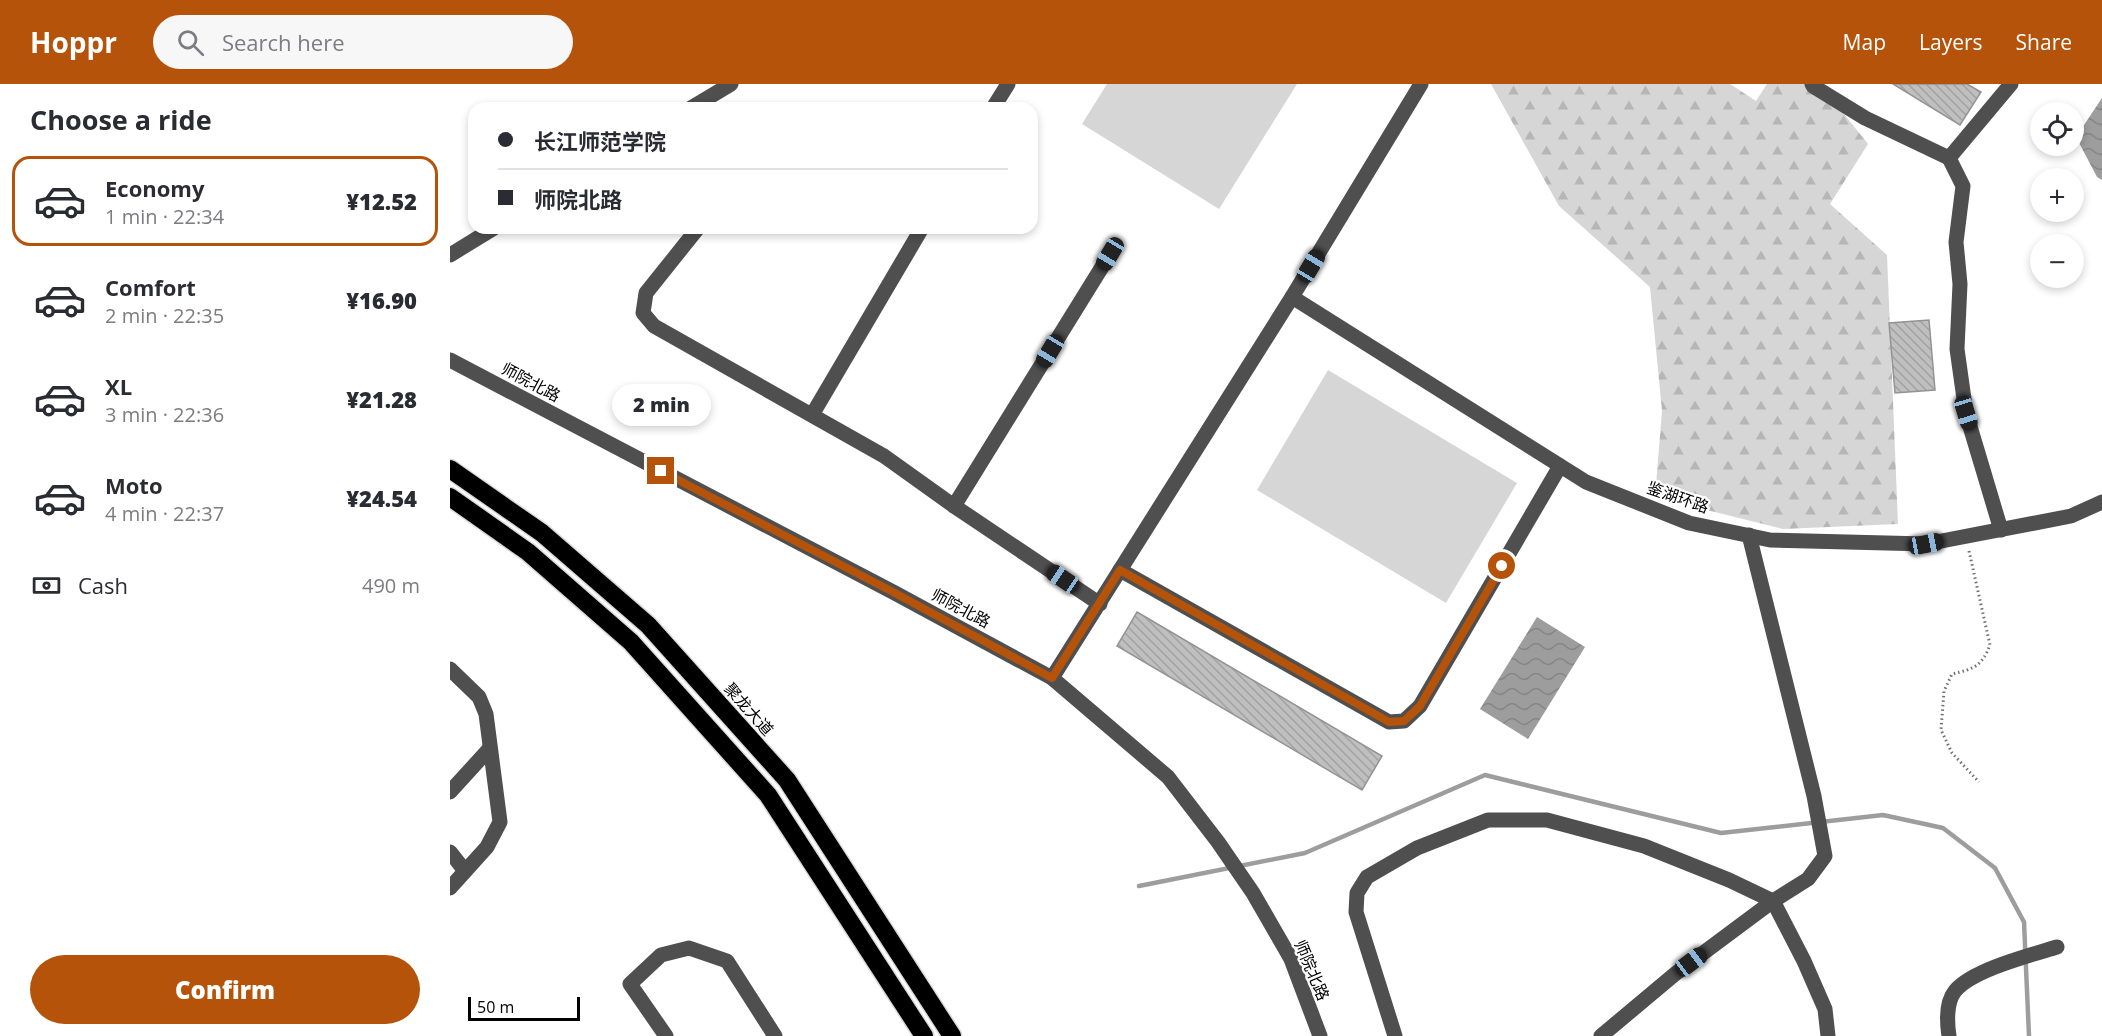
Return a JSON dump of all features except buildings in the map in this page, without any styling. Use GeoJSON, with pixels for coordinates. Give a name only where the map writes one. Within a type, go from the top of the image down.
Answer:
{"type":"FeatureCollection","features":[{"type":"Feature","properties":{"kind":"highway","name":"聚龙大道"},"geometry":{"type":"LineString","coordinates":[[450,469],[542,533],[648,625],[787,780],[952,1036]]}},
{"type":"Feature","properties":{"kind":"highway"},"geometry":{"type":"LineString","coordinates":[[450,497],[528,552],[631,642],[768,795],[924,1036]]}},
{"type":"Feature","properties":{"kind":"street"},"geometry":{"type":"LineString","coordinates":[[702,102],[731,84]]}},
{"type":"Feature","properties":{"kind":"street"},"geometry":{"type":"LineString","coordinates":[[997,102],[1008,84]]}},
{"type":"Feature","properties":{"kind":"street"},"geometry":{"type":"LineString","coordinates":[[1052,678],[1292,297],[1421,84]]}},
{"type":"Feature","properties":{"kind":"street"},"geometry":{"type":"LineString","coordinates":[[1812,84],[1865,117],[1949,158],[1963,186],[1956,242],[1960,284],[1957,349],[1966,413],[2001,530]]}},
{"type":"Feature","properties":{"kind":"street"},"geometry":{"type":"LineString","coordinates":[[1949,158],[2011,84]]}},
{"type":"Feature","properties":{"kind":"street"},"geometry":{"type":"LineString","coordinates":[[450,255],[484,234]]}},
{"type":"Feature","properties":{"kind":"street"},"geometry":{"type":"LineString","coordinates":[[693,234],[646,293],[644,313],[654,326],[884,456],[1100,604]]}},
{"type":"Feature","properties":{"kind":"street"},"geometry":{"type":"LineString","coordinates":[[812,415],[918,234]]}},
{"type":"Feature","properties":{"kind":"street"},"geometry":{"type":"LineString","coordinates":[[954,506],[1110,254]]}},
{"type":"Feature","properties":{"kind":"street","name":"鉴湖环路"},"geometry":{"type":"LineString","coordinates":[[1292,297],[1586,482],[1689,523],[1770,540],[1926,544],[2071,516],[2102,502]]}},
{"type":"Feature","properties":{"kind":"street","name":"师院北路"},"geometry":{"type":"LineString","coordinates":[[450,360],[1052,678],[1168,777],[1218,842],[1253,894],[1291,959],[1320,1036]]}},
{"type":"Feature","properties":{"kind":"street"},"geometry":{"type":"LineString","coordinates":[[1120,570],[1389,722],[1404,721],[1420,706],[1560,466]]}},
{"type":"Feature","properties":{"kind":"street"},"geometry":{"type":"LineString","coordinates":[[1601,1036],[1675,974],[1773,901],[1808,879],[1825,856],[1814,796],[1749,535]]}},
{"type":"Feature","properties":{"kind":"street"},"geometry":{"type":"LineString","coordinates":[[450,669],[479,697],[486,714],[500,822],[487,847],[450,888]]}},
{"type":"Feature","properties":{"kind":"street"},"geometry":{"type":"LineString","coordinates":[[450,792],[490,748]]}},
{"type":"Feature","properties":{"kind":"street"},"geometry":{"type":"LineString","coordinates":[[1395,1036],[1356,912],[1357,893],[1367,877],[1417,848],[1488,820],[1547,820],[1644,846],[1729,880],[1773,901],[1804,961],[1825,1009],[1827,1036]]}},
{"type":"Feature","properties":{"kind":"street"},"geometry":{"type":"LineString","coordinates":[[450,852],[465,871]]}},
{"type":"Feature","properties":{"kind":"street"},"geometry":{"type":"LineString","coordinates":[[1949,1036],[1947,1023],[1954,991],[1998,965],[2057,947]]}},
{"type":"Feature","properties":{"kind":"street"},"geometry":{"type":"LineString","coordinates":[[666,1036],[630,984],[662,955],[689,948],[727,961],[775,1036]]}},
{"type":"Feature","properties":{"kind":"path"},"geometry":{"type":"LineString","coordinates":[[1966,536],[1990,645],[1984,659],[1972,670],[1952,674],[1944,691],[1941,730],[1952,753],[1979,782]]}},
{"type":"Feature","properties":{"kind":"green space"},"geometry":{"type":"Polygon","coordinates":[[[1107,84],[1297,84],[1219,209],[1082,124],[1107,84]]]}},
{"type":"Feature","properties":{"kind":"green space"},"geometry":{"type":"Polygon","coordinates":[[[1491,84],[1730,84],[1756,101],[1767,84],[1820,84],[1868,144],[1830,204],[1887,255],[1898,524],[1783,529],[1655,497],[1662,411],[1650,287],[1559,206],[1491,84]]]}},
{"type":"Feature","properties":{"kind":"green space"},"geometry":{"type":"Polygon","coordinates":[[[1328,370],[1517,483],[1446,603],[1257,490],[1328,370]]]}},
{"type":"Feature","properties":{"kind":"water"},"geometry":{"type":"Polygon","coordinates":[[[2102,98],[2102,180],[2097,177],[2084,152],[2084,125],[2102,98]]]}},
{"type":"Feature","properties":{"kind":"water"},"geometry":{"type":"Polygon","coordinates":[[[1537,617],[1585,647],[1528,739],[1480,709],[1537,617]]]}},
{"type":"Feature","properties":{"kind":"waterway"},"geometry":{"type":"LineString","coordinates":[[1139,886],[1305,853],[1485,775],[1721,833],[1883,815],[1943,828],[1995,868],[2024,922],[2029,1036]]}},
{"type":"Feature","properties":{"kind":"route"},"geometry":{"type":"LineString","coordinates":[[661,471],[1052,678],[1120,570],[1389,722],[1404,721],[1420,706],[1502,566]]}}]}
